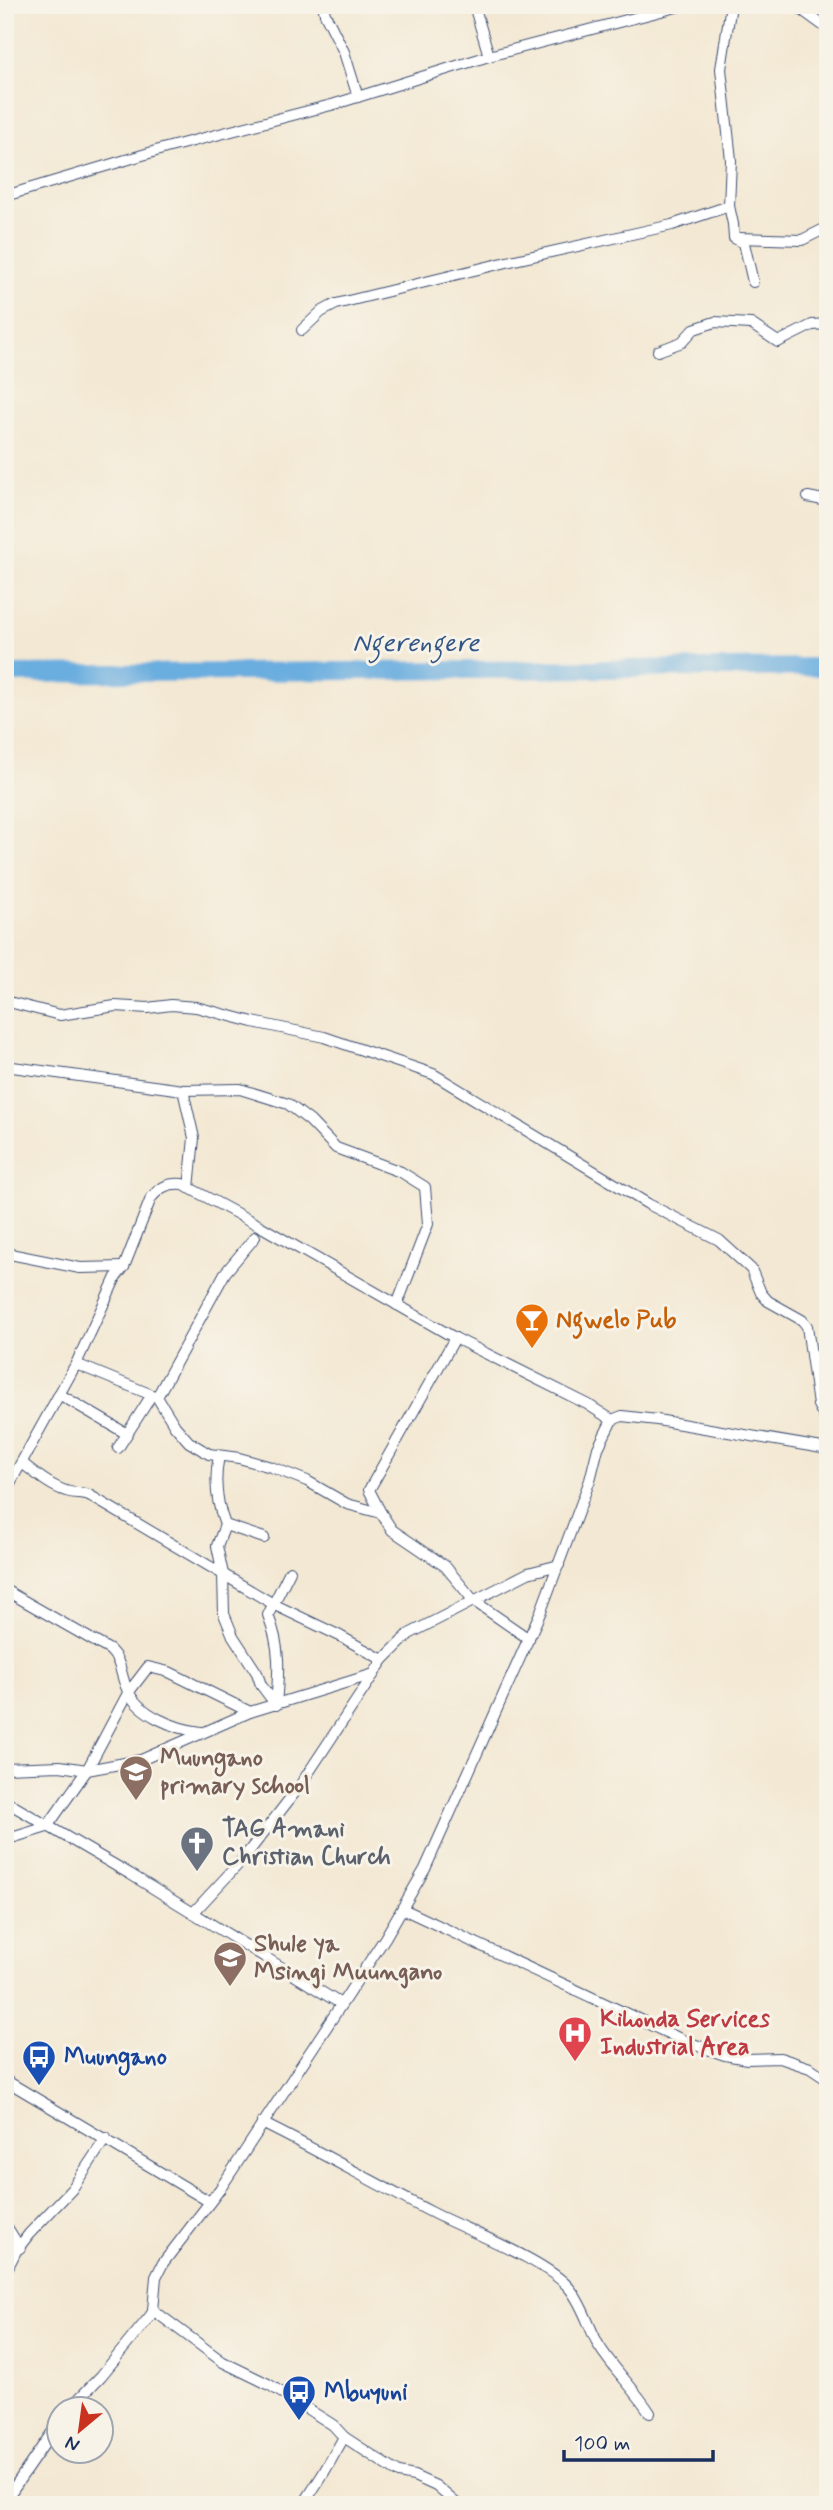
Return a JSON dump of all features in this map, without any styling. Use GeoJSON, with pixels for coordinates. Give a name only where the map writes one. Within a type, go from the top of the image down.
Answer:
{"type":"FeatureCollection","features":[{"type":"Feature","properties":{"kind":"street"},"geometry":{"type":"LineString","coordinates":[[323,5],[344,52],[358,97]]}},
{"type":"Feature","properties":{"kind":"street"},"geometry":{"type":"LineString","coordinates":[[474,5],[489,57]]}},
{"type":"Feature","properties":{"kind":"street"},"geometry":{"type":"LineString","coordinates":[[5,196],[166,148],[358,97],[489,57],[684,5]]}},
{"type":"Feature","properties":{"kind":"street"},"geometry":{"type":"LineString","coordinates":[[731,5],[721,69],[731,160],[729,206],[734,238]]}},
{"type":"Feature","properties":{"kind":"street"},"geometry":{"type":"LineString","coordinates":[[795,5],[828,29]]}},
{"type":"Feature","properties":{"kind":"street"},"geometry":{"type":"LineString","coordinates":[[302,330],[321,312],[336,304],[672,225],[729,206]]}},
{"type":"Feature","properties":{"kind":"street"},"geometry":{"type":"LineString","coordinates":[[734,238],[802,240],[828,227]]}},
{"type":"Feature","properties":{"kind":"street"},"geometry":{"type":"LineString","coordinates":[[734,238],[744,243],[753,282]]}},
{"type":"Feature","properties":{"kind":"street"},"geometry":{"type":"LineString","coordinates":[[658,351],[682,342],[694,329],[715,322],[751,324],[778,342],[812,325],[828,324]]}},
{"type":"Feature","properties":{"kind":"street"},"geometry":{"type":"LineString","coordinates":[[808,497],[828,500]]}},
{"type":"Feature","properties":{"kind":"street"},"geometry":{"type":"LineString","coordinates":[[5,1001],[60,1015],[115,1006],[197,1007],[324,1037],[433,1074],[648,1204],[719,1240],[739,1257],[751,1269],[761,1293],[768,1301],[802,1320],[807,1326],[818,1405],[828,1424]]}},
{"type":"Feature","properties":{"kind":"street"},"geometry":{"type":"LineString","coordinates":[[5,1066],[183,1090],[240,1089],[288,1104],[336,1148],[401,1172],[425,1187],[428,1224],[397,1305]]}},
{"type":"Feature","properties":{"kind":"street"},"geometry":{"type":"LineString","coordinates":[[183,1090],[194,1138],[188,1188]]}},
{"type":"Feature","properties":{"kind":"street"},"geometry":{"type":"LineString","coordinates":[[5,1492],[76,1364],[116,1277],[124,1267],[151,1199],[169,1183],[182,1184],[455,1338],[587,1404],[612,1420]]}},
{"type":"Feature","properties":{"kind":"street"},"geometry":{"type":"LineString","coordinates":[[118,1448],[153,1399],[225,1273],[255,1237]]}},
{"type":"Feature","properties":{"kind":"street"},"geometry":{"type":"LineString","coordinates":[[5,1253],[80,1268],[124,1267]]}},
{"type":"Feature","properties":{"kind":"street"},"geometry":{"type":"LineString","coordinates":[[455,1338],[369,1490],[392,1530],[445,1566],[474,1601],[529,1639]]}},
{"type":"Feature","properties":{"kind":"street"},"geometry":{"type":"LineString","coordinates":[[76,1364],[153,1399],[189,1442],[209,1454],[271,1466],[307,1481],[347,1504],[382,1513]]}},
{"type":"Feature","properties":{"kind":"street"},"geometry":{"type":"LineString","coordinates":[[59,1394],[127,1434]]}},
{"type":"Feature","properties":{"kind":"street"},"geometry":{"type":"LineString","coordinates":[[85,2394],[102,2376],[153,2310],[159,2271],[210,2202],[403,1909],[425,1869],[529,1639],[590,1480],[598,1448],[612,1420],[622,1416],[657,1420],[828,1449]]}},
{"type":"Feature","properties":{"kind":"street"},"geometry":{"type":"LineString","coordinates":[[219,1456],[216,1469],[218,1508],[225,1525],[217,1546],[223,1574],[224,1614],[233,1636],[257,1673],[261,1685],[276,1705]]}},
{"type":"Feature","properties":{"kind":"street"},"geometry":{"type":"LineString","coordinates":[[22,1463],[53,1486],[89,1495],[272,1603],[383,1660]]}},
{"type":"Feature","properties":{"kind":"street"},"geometry":{"type":"LineString","coordinates":[[225,1525],[264,1538]]}},
{"type":"Feature","properties":{"kind":"street"},"geometry":{"type":"LineString","coordinates":[[192,1913],[243,1859],[299,1787],[383,1660],[409,1634],[528,1573],[559,1565]]}},
{"type":"Feature","properties":{"kind":"street"},"geometry":{"type":"LineString","coordinates":[[276,1705],[280,1665],[277,1638],[268,1615],[290,1571]]}},
{"type":"Feature","properties":{"kind":"street"},"geometry":{"type":"LineString","coordinates":[[5,1590],[110,1650],[118,1658],[128,1693],[148,1711],[183,1730],[201,1732]]}},
{"type":"Feature","properties":{"kind":"street"},"geometry":{"type":"LineString","coordinates":[[5,1840],[47,1826],[87,1770],[128,1693],[148,1667],[169,1672],[250,1712]]}},
{"type":"Feature","properties":{"kind":"street"},"geometry":{"type":"LineString","coordinates":[[5,1768],[60,1766],[87,1770],[141,1760],[250,1712],[374,1674]]}},
{"type":"Feature","properties":{"kind":"street"},"geometry":{"type":"LineString","coordinates":[[5,1801],[341,2004]]}},
{"type":"Feature","properties":{"kind":"street"},"geometry":{"type":"LineString","coordinates":[[403,1909],[687,2042],[725,2055],[747,2059],[780,2057],[810,2068],[828,2080]]}},
{"type":"Feature","properties":{"kind":"street"},"geometry":{"type":"LineString","coordinates":[[5,2080],[210,2202]]}},
{"type":"Feature","properties":{"kind":"street"},"geometry":{"type":"LineString","coordinates":[[262,2123],[538,2265],[556,2277],[570,2289],[598,2344],[616,2372],[640,2396],[650,2413]]}},
{"type":"Feature","properties":{"kind":"street"},"geometry":{"type":"LineString","coordinates":[[5,2273],[14,2250],[72,2189],[106,2138]]}},
{"type":"Feature","properties":{"kind":"street"},"geometry":{"type":"LineString","coordinates":[[5,2224],[14,2250]]}},
{"type":"Feature","properties":{"kind":"street"},"geometry":{"type":"LineString","coordinates":[[153,2310],[223,2362],[286,2395],[399,2473],[414,2476],[436,2486],[458,2505]]}},
{"type":"Feature","properties":{"kind":"street"},"geometry":{"type":"LineString","coordinates":[[303,2505],[344,2437]]}},
{"type":"Feature","properties":{"kind":"street"},"geometry":{"type":"LineString","coordinates":[[6,2505],[8,2490],[46,2440]]}},
{"type":"Feature","properties":{"kind":"waterway","name":"Ngerengere"},"geometry":{"type":"LineString","coordinates":[[5,674],[828,667]]}},
{"type":"Feature","properties":{"kind":"place","name":"Ngwelo Pub"},"geometry":{"type":"Point","coordinates":[532,1350]}},
{"type":"Feature","properties":{"kind":"place","name":"Muungano primary school"},"geometry":{"type":"Point","coordinates":[136,1802]}},
{"type":"Feature","properties":{"kind":"place","name":"TAG Amani Christian Church"},"geometry":{"type":"Point","coordinates":[197,1873]}},
{"type":"Feature","properties":{"kind":"place","name":"Shule ya Msingi Muungano"},"geometry":{"type":"Point","coordinates":[230,1988]}},
{"type":"Feature","properties":{"kind":"place","name":"Kihonda Services Industrial Area"},"geometry":{"type":"Point","coordinates":[575,2063]}},
{"type":"Feature","properties":{"kind":"place","name":"Muungano"},"geometry":{"type":"Point","coordinates":[39,2087]}},
{"type":"Feature","properties":{"kind":"place","name":"Mbuyuni"},"geometry":{"type":"Point","coordinates":[299,2422]}}]}
